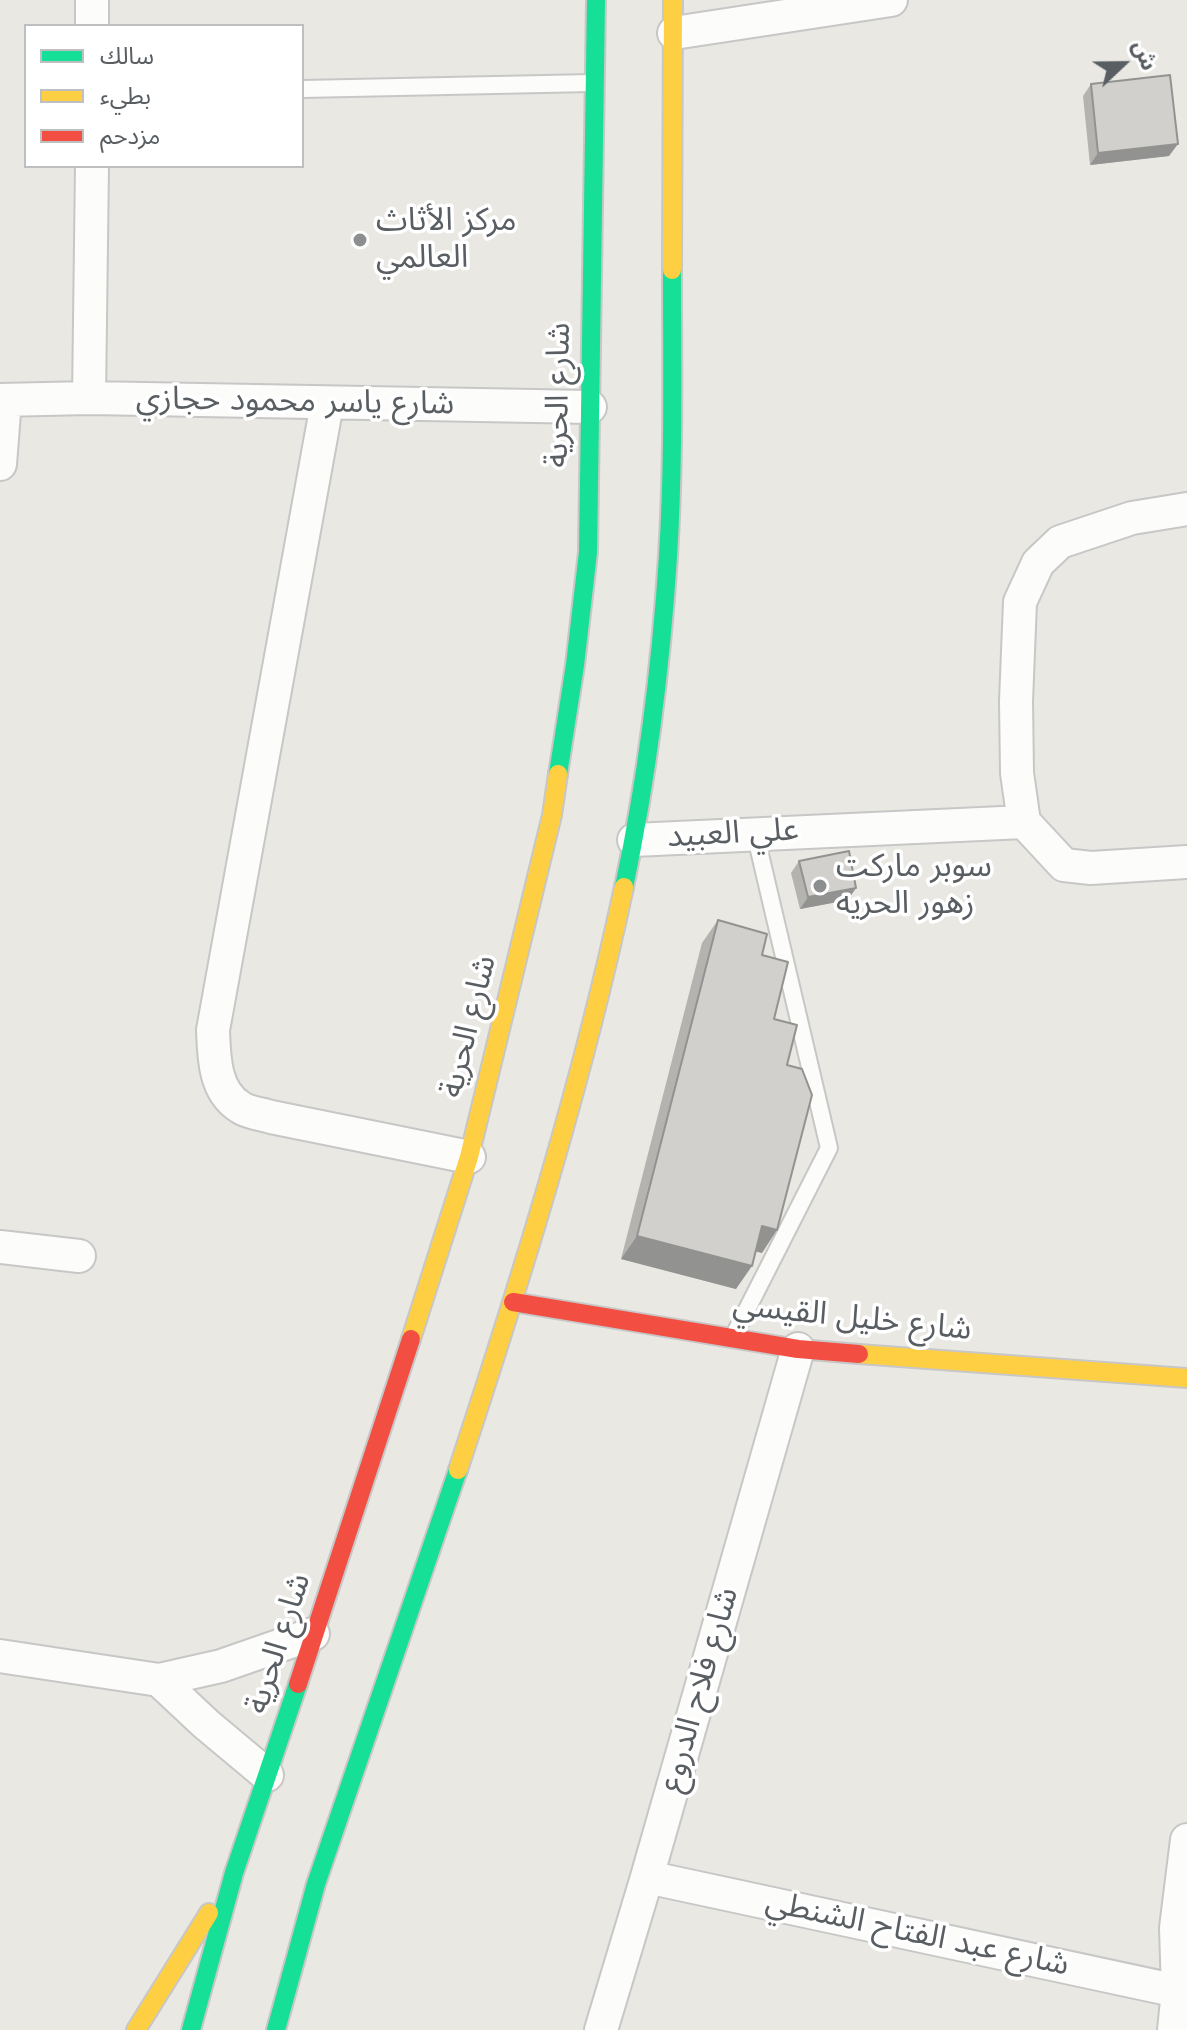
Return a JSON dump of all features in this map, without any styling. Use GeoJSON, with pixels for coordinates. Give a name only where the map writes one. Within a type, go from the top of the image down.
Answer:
{"type":"FeatureCollection","features":[{"type":"Feature","properties":{"kind":"main road","name":"شارع الحرية"},"geometry":{"type":"LineString","coordinates":[[191,2030],[234,1873],[367,1481],[469,1157],[554,800],[575,665],[588,552],[596,0]]}},
{"type":"Feature","properties":{"kind":"main road"},"geometry":{"type":"LineString","coordinates":[[276,2030],[316,1884],[513,1302],[606,972],[634,840],[655,695],[668,555],[673,0]]}},
{"type":"Feature","properties":{"kind":"main road","name":"شارع خليل القيسي"},"geometry":{"type":"LineString","coordinates":[[513,1302],[798,1349],[1187,1378]]}},
{"type":"Feature","properties":{"kind":"main road"},"geometry":{"type":"LineString","coordinates":[[136,2030],[234,1873]]}},
{"type":"Feature","properties":{"kind":"street"},"geometry":{"type":"LineString","coordinates":[[92,0],[92,24]]}},
{"type":"Feature","properties":{"kind":"street"},"geometry":{"type":"LineString","coordinates":[[674,33],[891,0]]}},
{"type":"Feature","properties":{"kind":"street"},"geometry":{"type":"LineString","coordinates":[[89,398],[92,168]]}},
{"type":"Feature","properties":{"kind":"street","name":"شارع ياسر محمود حجازي"},"geometry":{"type":"LineString","coordinates":[[2,400],[89,398],[590,407]]}},
{"type":"Feature","properties":{"kind":"street"},"geometry":{"type":"LineString","coordinates":[[0,464],[2,400]]}},
{"type":"Feature","properties":{"kind":"street"},"geometry":{"type":"LineString","coordinates":[[327,404],[213,1030],[214,1059],[221,1086],[239,1107],[271,1117],[469,1157]]}},
{"type":"Feature","properties":{"kind":"street"},"geometry":{"type":"LineString","coordinates":[[1187,509],[1132,518],[1060,542],[1038,563],[1020,602],[1017,758],[1024,822],[1064,865],[1091,868],[1187,862]]}},
{"type":"Feature","properties":{"kind":"street","name":"علي العبيد"},"geometry":{"type":"LineString","coordinates":[[634,840],[1024,822]]}},
{"type":"Feature","properties":{"kind":"street"},"geometry":{"type":"LineString","coordinates":[[0,1247],[79,1256]]}},
{"type":"Feature","properties":{"kind":"street","name":"شارع فلاح الدروع"},"geometry":{"type":"LineString","coordinates":[[601,2030],[798,1349]]}},
{"type":"Feature","properties":{"kind":"street"},"geometry":{"type":"LineString","coordinates":[[0,1656],[159,1680],[221,1666],[313,1634]]}},
{"type":"Feature","properties":{"kind":"street"},"geometry":{"type":"LineString","coordinates":[[159,1680],[267,1775]]}},
{"type":"Feature","properties":{"kind":"street"},"geometry":{"type":"LineString","coordinates":[[1174,2030],[1182,1992],[1176,1928],[1187,1840]]}},
{"type":"Feature","properties":{"kind":"street","name":"شارع عبد الفتاح الشنطي"},"geometry":{"type":"LineString","coordinates":[[647,1877],[1182,1992]]}},
{"type":"Feature","properties":{"kind":"lane"},"geometry":{"type":"LineString","coordinates":[[304,89],[595,83]]}},
{"type":"Feature","properties":{"kind":"lane"},"geometry":{"type":"LineString","coordinates":[[732,1338],[829,1148],[755,833]]}},
{"type":"Feature","properties":{"kind":"building"},"geometry":{"type":"Polygon","coordinates":[[[1170,75],[1178,144],[1098,153],[1091,84],[1170,75]]]}},
{"type":"Feature","properties":{"kind":"building"},"geometry":{"type":"Polygon","coordinates":[[[849,851],[856,888],[808,897],[799,861],[849,851]]]}},
{"type":"Feature","properties":{"kind":"building"},"geometry":{"type":"Polygon","coordinates":[[[718,920],[767,934],[762,955],[788,962],[774,1019],[797,1025],[787,1065],[802,1069],[812,1095],[777,1230],[762,1226],[752,1266],[637,1236],[718,920]]]}},
{"type":"Feature","properties":{"kind":"traffic: fast"},"geometry":{"type":"LineString","coordinates":[[558,774],[588,552],[596,0]]}},
{"type":"Feature","properties":{"kind":"traffic: fast"},"geometry":{"type":"LineString","coordinates":[[624,887],[646,763],[665,597],[671,485],[672,270]]}},
{"type":"Feature","properties":{"kind":"traffic: fast"},"geometry":{"type":"LineString","coordinates":[[276,2030],[316,1884],[458,1470]]}},
{"type":"Feature","properties":{"kind":"traffic: fast"},"geometry":{"type":"LineString","coordinates":[[191,2030],[234,1873],[298,1684]]}},
{"type":"Feature","properties":{"kind":"traffic: slow"},"geometry":{"type":"LineString","coordinates":[[672,270],[673,0]]}},
{"type":"Feature","properties":{"kind":"traffic: slow"},"geometry":{"type":"LineString","coordinates":[[411,1339],[469,1157],[552,815],[558,774]]}},
{"type":"Feature","properties":{"kind":"traffic: slow"},"geometry":{"type":"LineString","coordinates":[[458,1470],[570,1108],[624,887]]}},
{"type":"Feature","properties":{"kind":"traffic: slow"},"geometry":{"type":"LineString","coordinates":[[859,1354],[1187,1378]]}},
{"type":"Feature","properties":{"kind":"traffic: slow"},"geometry":{"type":"LineString","coordinates":[[136,2030],[209,1913]]}},
{"type":"Feature","properties":{"kind":"traffic: jam"},"geometry":{"type":"LineString","coordinates":[[513,1302],[798,1349],[859,1354]]}},
{"type":"Feature","properties":{"kind":"traffic: jam"},"geometry":{"type":"LineString","coordinates":[[298,1684],[411,1339]]}},
{"type":"Feature","properties":{"kind":"place","name":"مركز الأثاث العالمي"},"geometry":{"type":"Point","coordinates":[360,240]}},
{"type":"Feature","properties":{"kind":"place","name":"سوبر ماركت زهور الحريه"},"geometry":{"type":"Point","coordinates":[820,886]}}]}
